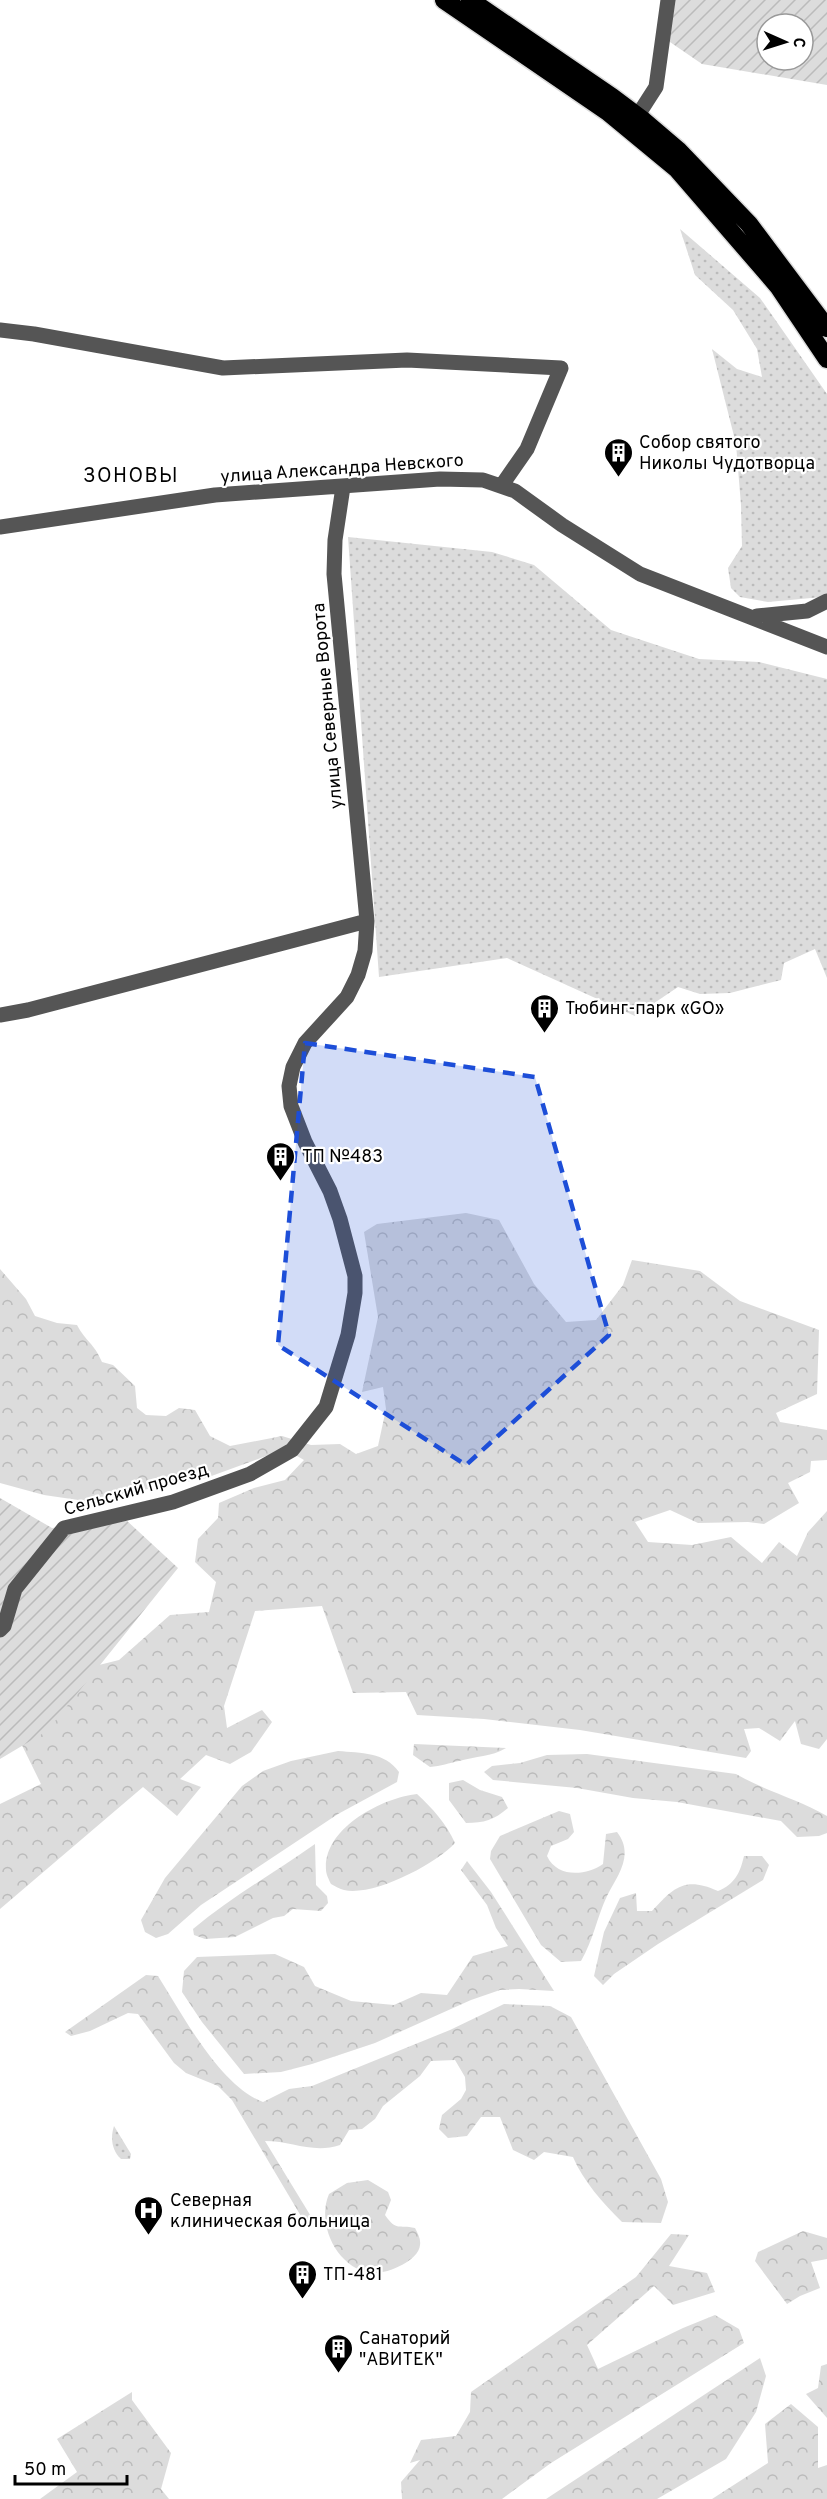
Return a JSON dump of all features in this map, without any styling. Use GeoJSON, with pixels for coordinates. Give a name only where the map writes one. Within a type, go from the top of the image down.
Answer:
{"type":"FeatureCollection","features":[{"type":"Feature","properties":{"kind":"highway"},"geometry":{"type":"LineString","coordinates":[[444,0],[608,112],[677,169],[778,286],[827,359]]}},
{"type":"Feature","properties":{"kind":"highway"},"geometry":{"type":"LineString","coordinates":[[470,0],[638,116],[686,158],[749,225],[827,328]]}},
{"type":"Feature","properties":{"kind":"street"},"geometry":{"type":"LineString","coordinates":[[638,116],[656,87],[668,0]]}},
{"type":"Feature","properties":{"kind":"street"},"geometry":{"type":"LineString","coordinates":[[0,330],[223,368],[407,360],[561,368],[527,449],[502,485]]}},
{"type":"Feature","properties":{"kind":"street","name":"улица Александра Невского"},"geometry":{"type":"LineString","coordinates":[[0,527],[215,495],[463,478],[483,480],[515,491],[562,525],[640,573],[827,647]]}},
{"type":"Feature","properties":{"kind":"street","name":"улица Северные Ворота"},"geometry":{"type":"LineString","coordinates":[[343,487],[335,540],[334,574],[368,921]]}},
{"type":"Feature","properties":{"kind":"street"},"geometry":{"type":"LineString","coordinates":[[750,616],[788,614],[827,602]]}},
{"type":"Feature","properties":{"kind":"street"},"geometry":{"type":"LineString","coordinates":[[0,1015],[28,1010],[368,921]]}},
{"type":"Feature","properties":{"kind":"street","name":"Сельский проезд"},"geometry":{"type":"LineString","coordinates":[[0,1630],[4,1626],[15,1589],[64,1528],[173,1502],[250,1474],[292,1450],[326,1407],[348,1335],[355,1293],[355,1276],[330,1191],[305,1142],[291,1107],[289,1086],[293,1066],[305,1043],[347,997],[358,975],[365,951],[368,921]]}},
{"type":"Feature","properties":{"kind":"highlighted area"},"geometry":{"type":"Polygon","coordinates":[[[305,1043],[535,1077],[609,1335],[466,1465],[278,1345],[305,1043]]]}},
{"type":"Feature","properties":{"kind":"green space"},"geometry":{"type":"Polygon","coordinates":[[[673,0],[827,0],[827,85],[702,64],[667,40],[673,0]]]}},
{"type":"Feature","properties":{"kind":"green space"},"geometry":{"type":"Polygon","coordinates":[[[680,229],[760,298],[827,394],[827,594],[822,597],[768,602],[740,597],[731,588],[728,568],[742,546],[741,505],[736,444],[712,349],[737,369],[762,377],[757,349],[733,310],[695,275],[680,229]]]}},
{"type":"Feature","properties":{"kind":"green space"},"geometry":{"type":"Polygon","coordinates":[[[348,537],[492,552],[534,565],[611,630],[699,659],[759,662],[827,679],[827,978],[815,949],[784,963],[781,980],[730,993],[700,994],[678,987],[635,1016],[507,958],[379,977],[348,537]]]}},
{"type":"Feature","properties":{"kind":"green space"},"geometry":{"type":"Polygon","coordinates":[[[466,1213],[499,1220],[534,1284],[566,1322],[596,1320],[623,1285],[632,1260],[700,1271],[740,1301],[819,1330],[817,1394],[776,1413],[780,1422],[827,1430],[827,1460],[811,1461],[810,1472],[788,1483],[799,1503],[764,1524],[698,1523],[670,1510],[635,1522],[648,1542],[692,1545],[731,1537],[762,1563],[779,1542],[797,1556],[808,1532],[827,1511],[827,1739],[819,1749],[801,1744],[795,1721],[780,1741],[759,1728],[744,1729],[751,1751],[746,1758],[580,1730],[484,1719],[417,1715],[406,1692],[353,1693],[322,1606],[255,1611],[224,1706],[227,1728],[262,1710],[272,1722],[251,1752],[230,1764],[206,1755],[180,1779],[201,1787],[177,1816],[143,1787],[0,1909],[0,1804],[41,1784],[14,1729],[83,1669],[119,1660],[170,1615],[209,1612],[216,1582],[195,1562],[198,1539],[218,1518],[219,1503],[254,1488],[285,1480],[304,1460],[285,1449],[206,1478],[85,1501],[44,1495],[0,1483],[0,1269],[26,1299],[35,1316],[57,1323],[77,1325],[102,1362],[113,1365],[135,1386],[137,1408],[146,1415],[166,1416],[179,1408],[195,1410],[210,1436],[230,1446],[282,1436],[311,1445],[340,1444],[356,1454],[378,1446],[386,1409],[383,1387],[362,1392],[378,1317],[364,1232],[377,1224],[466,1213]]]}},
{"type":"Feature","properties":{"kind":"green space"},"geometry":{"type":"Polygon","coordinates":[[[0,1498],[52,1528],[125,1519],[178,1568],[47,1731],[0,1759],[0,1498]]]}},
{"type":"Feature","properties":{"kind":"green space"},"geometry":{"type":"Polygon","coordinates":[[[414,1744],[506,1748],[489,1755],[430,1767],[413,1755],[414,1744]]]}},
{"type":"Feature","properties":{"kind":"green space"},"geometry":{"type":"Polygon","coordinates":[[[338,1751],[380,1757],[399,1772],[397,1782],[338,1814],[201,1905],[168,1934],[156,1938],[145,1932],[141,1920],[165,1878],[242,1786],[263,1771],[291,1761],[338,1751]]]}},
{"type":"Feature","properties":{"kind":"green space"},"geometry":{"type":"Polygon","coordinates":[[[587,1754],[736,1774],[827,1816],[827,1833],[819,1836],[797,1837],[781,1821],[677,1802],[633,1798],[577,1788],[493,1780],[484,1772],[492,1766],[520,1763],[547,1755],[587,1754]]]}},
{"type":"Feature","properties":{"kind":"green space"},"geometry":{"type":"Polygon","coordinates":[[[463,1780],[480,1790],[502,1797],[508,1808],[488,1820],[466,1823],[449,1800],[449,1783],[463,1780]]]}},
{"type":"Feature","properties":{"kind":"green space"},"geometry":{"type":"Polygon","coordinates":[[[417,1794],[439,1817],[455,1843],[434,1860],[387,1884],[356,1891],[344,1890],[331,1884],[326,1872],[328,1855],[334,1841],[344,1829],[372,1809],[417,1794]]]}},
{"type":"Feature","properties":{"kind":"green space"},"geometry":{"type":"Polygon","coordinates":[[[559,1811],[570,1814],[574,1832],[568,1839],[551,1846],[547,1856],[558,1868],[580,1873],[603,1864],[606,1834],[617,1832],[624,1849],[619,1873],[607,1896],[581,1961],[561,1962],[541,1945],[490,1859],[491,1851],[500,1836],[559,1811]]]}},
{"type":"Feature","properties":{"kind":"green space"},"geometry":{"type":"Polygon","coordinates":[[[315,1844],[316,1885],[327,1896],[328,1903],[321,1911],[293,1909],[284,1916],[273,1918],[235,1937],[205,1939],[194,1935],[193,1929],[207,1917],[315,1844]]]}},
{"type":"Feature","properties":{"kind":"green space"},"geometry":{"type":"Polygon","coordinates":[[[744,1856],[762,1856],[769,1865],[763,1880],[658,1944],[614,1974],[603,1985],[594,1976],[604,1932],[620,1898],[636,1893],[637,1911],[652,1911],[681,1886],[697,1884],[718,1891],[729,1885],[736,1877],[744,1856]]]}},
{"type":"Feature","properties":{"kind":"green space"},"geometry":{"type":"Polygon","coordinates":[[[467,1861],[491,1892],[554,1991],[500,1990],[471,2000],[375,2043],[312,2064],[281,2072],[244,2074],[202,2022],[182,1992],[184,1971],[197,1957],[275,1954],[304,1967],[315,1986],[351,2001],[394,2005],[421,1993],[447,1995],[473,1956],[508,1946],[496,1928],[487,1905],[461,1870],[467,1861]]]}},
{"type":"Feature","properties":{"kind":"green space"},"geometry":{"type":"Polygon","coordinates":[[[146,1975],[158,1976],[190,2028],[217,2065],[247,2094],[263,2102],[289,2089],[312,2086],[450,2030],[504,2004],[550,2006],[571,2017],[661,2179],[668,2202],[661,2223],[622,2222],[588,2183],[573,2157],[544,2152],[534,2160],[513,2150],[500,2117],[481,2117],[467,2136],[448,2138],[439,2129],[442,2115],[461,2099],[466,2090],[465,2077],[455,2060],[431,2061],[420,2076],[383,2106],[375,2119],[362,2129],[349,2130],[340,2145],[312,2148],[265,2141],[315,2223],[308,2228],[232,2100],[218,2086],[186,2073],[174,2063],[138,2014],[128,2013],[90,2031],[71,2036],[65,2032],[146,1975]]]}},
{"type":"Feature","properties":{"kind":"green space"},"geometry":{"type":"Polygon","coordinates":[[[114,2126],[131,2154],[130,2159],[121,2159],[114,2148],[112,2135],[114,2126]]]}},
{"type":"Feature","properties":{"kind":"green space"},"geometry":{"type":"Polygon","coordinates":[[[368,2180],[388,2192],[391,2200],[385,2215],[392,2224],[415,2228],[420,2241],[418,2251],[408,2261],[377,2273],[359,2269],[339,2254],[332,2243],[325,2218],[329,2194],[347,2183],[368,2180]]]}},
{"type":"Feature","properties":{"kind":"green space"},"geometry":{"type":"Polygon","coordinates":[[[803,2231],[827,2238],[827,2259],[811,2262],[820,2288],[787,2304],[755,2261],[758,2252],[803,2231]]]}},
{"type":"Feature","properties":{"kind":"green space"},"geometry":{"type":"Polygon","coordinates":[[[671,2234],[689,2235],[669,2266],[707,2273],[715,2292],[673,2305],[654,2286],[587,2345],[598,2369],[715,2315],[739,2329],[744,2343],[551,2463],[502,2499],[402,2499],[401,2482],[420,2460],[410,2463],[421,2440],[456,2436],[470,2412],[471,2392],[636,2277],[671,2234]]]}},
{"type":"Feature","properties":{"kind":"green space"},"geometry":{"type":"Polygon","coordinates":[[[760,2358],[766,2376],[756,2412],[726,2459],[657,2499],[546,2499],[760,2358]]]}},
{"type":"Feature","properties":{"kind":"green space"},"geometry":{"type":"Polygon","coordinates":[[[827,2364],[827,2418],[806,2394],[818,2388],[821,2366],[827,2364]]]}},
{"type":"Feature","properties":{"kind":"green space"},"geometry":{"type":"Polygon","coordinates":[[[132,2392],[132,2400],[171,2453],[161,2489],[169,2499],[40,2499],[77,2472],[57,2439],[132,2392]]]}},
{"type":"Feature","properties":{"kind":"green space"},"geometry":{"type":"Polygon","coordinates":[[[791,2404],[818,2427],[818,2468],[827,2465],[827,2499],[712,2499],[768,2463],[765,2424],[791,2404]]]}},
{"type":"Feature","properties":{"kind":"place","name":"Собор святого Николы Чудотворца"},"geometry":{"type":"Point","coordinates":[618,478]}},
{"type":"Feature","properties":{"kind":"place","name":"Тюбинг-парк «GO»"},"geometry":{"type":"Point","coordinates":[544,1034]}},
{"type":"Feature","properties":{"kind":"place","name":"ТП №483"},"geometry":{"type":"Point","coordinates":[281,1182]}},
{"type":"Feature","properties":{"kind":"place","name":"Северная клиническая больница"},"geometry":{"type":"Point","coordinates":[149,2236]}},
{"type":"Feature","properties":{"kind":"place","name":"ТП-481"},"geometry":{"type":"Point","coordinates":[302,2300]}},
{"type":"Feature","properties":{"kind":"place","name":"Санаторий \"АВИТЕК\""},"geometry":{"type":"Point","coordinates":[338,2374]}},
{"type":"Feature","properties":{"kind":"district","name":"ЗОНОВЫ"},"geometry":{"type":"Point","coordinates":[131,475]}}]}
